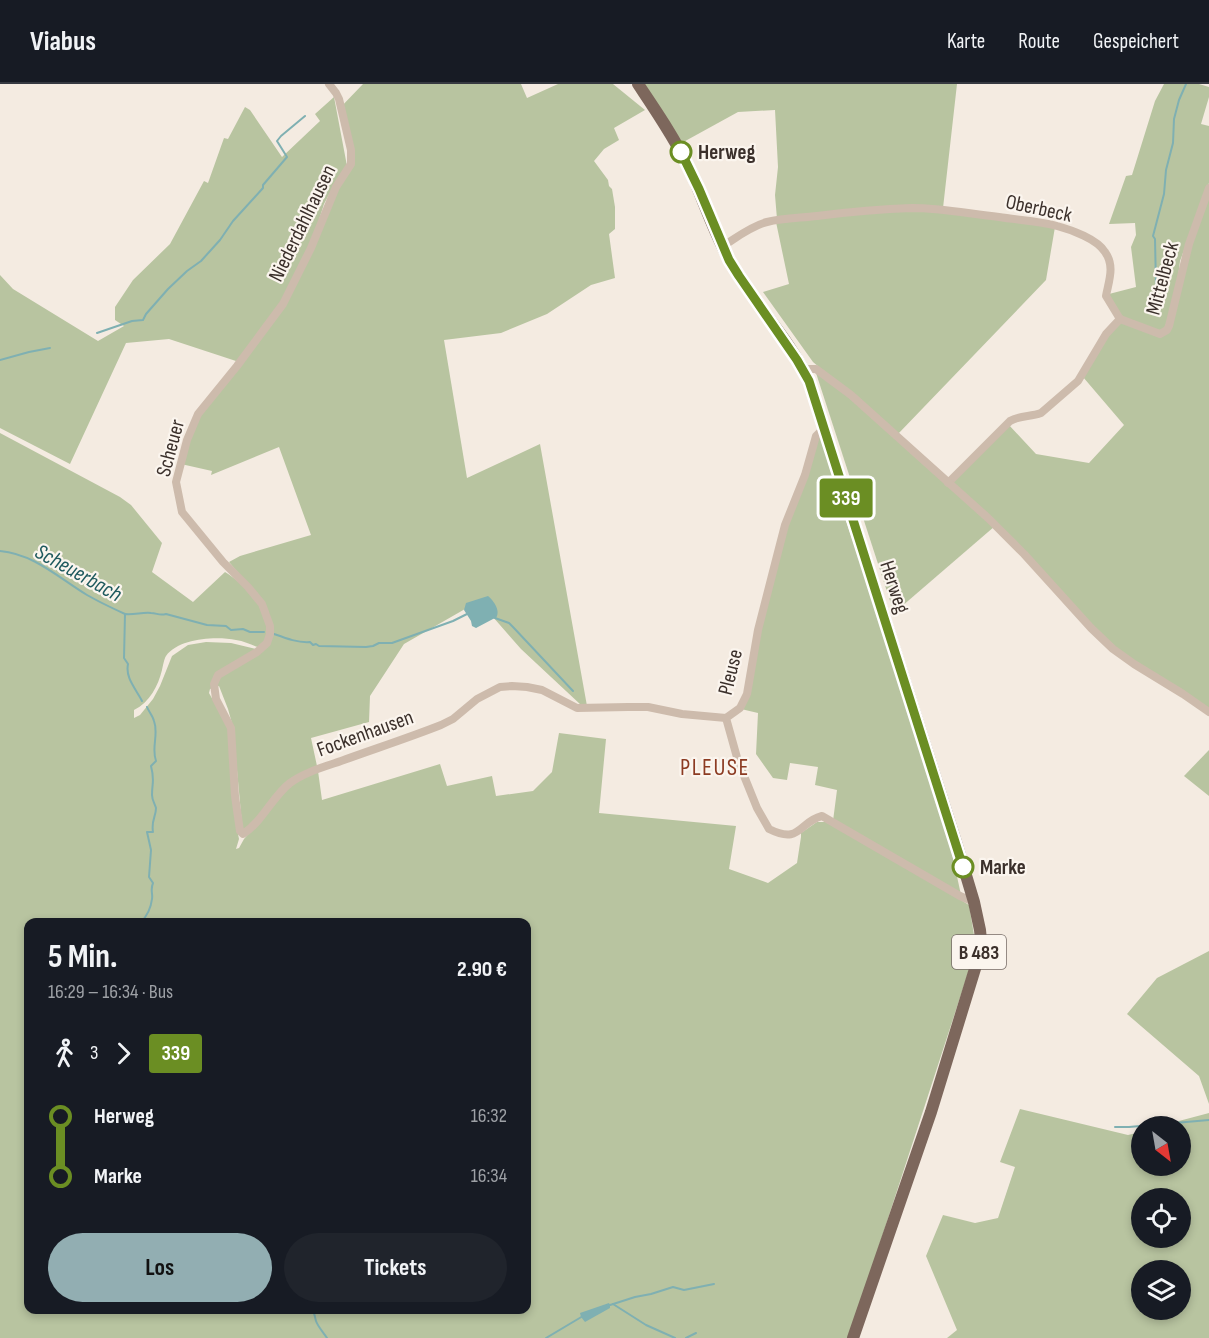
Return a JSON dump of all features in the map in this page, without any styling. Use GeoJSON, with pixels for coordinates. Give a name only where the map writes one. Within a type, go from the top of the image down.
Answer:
{"type":"FeatureCollection","features":[{"type":"Feature","properties":{"kind":"main road","name":"Herweg"},"geometry":{"type":"LineString","coordinates":[[638,84],[666,126],[688,166],[723,246],[739,276],[809,381],[974,902]]}},
{"type":"Feature","properties":{"kind":"main road","name":"B 483"},"geometry":{"type":"LineString","coordinates":[[854,1338],[931,1112],[974,975],[981,940],[974,902]]}},
{"type":"Feature","properties":{"kind":"street","name":"Niederdahlhausen"},"geometry":{"type":"LineString","coordinates":[[237,366],[283,304],[311,248],[336,187],[351,164],[351,150],[339,99],[329,84]]}},
{"type":"Feature","properties":{"kind":"street","name":"Mittelbeck"},"geometry":{"type":"LineString","coordinates":[[1120,319],[1160,334],[1167,330],[1189,244],[1209,188]]}},
{"type":"Feature","properties":{"kind":"street","name":"Oberbeck"},"geometry":{"type":"LineString","coordinates":[[723,246],[770,221],[888,209],[943,209],[1056,225],[1093,240],[1105,251],[1111,270],[1106,296],[1120,319]]}},
{"type":"Feature","properties":{"kind":"street"},"geometry":{"type":"LineString","coordinates":[[948,483],[1010,421],[1016,417],[1041,413],[1078,381],[1106,334],[1120,319]]}},
{"type":"Feature","properties":{"kind":"street","name":"Scheuer"},"geometry":{"type":"LineString","coordinates":[[237,366],[198,414],[187,440],[176,482],[182,512],[223,562],[262,604],[269,620],[270,634],[263,647]]}},
{"type":"Feature","properties":{"kind":"street"},"geometry":{"type":"LineString","coordinates":[[803,369],[816,369],[845,391],[1004,533],[1109,645],[1134,664],[1209,712]]}},
{"type":"Feature","properties":{"kind":"street","name":"Pleuse"},"geometry":{"type":"LineString","coordinates":[[824,428],[816,436],[805,475],[783,534],[758,630],[747,694],[740,708],[726,718],[738,761],[757,808],[769,829],[783,835],[790,835],[796,833],[811,820],[822,816],[974,902]]}},
{"type":"Feature","properties":{"kind":"street","name":"Fockenhausen"},"geometry":{"type":"LineString","coordinates":[[263,647],[218,675],[214,684],[216,699],[231,728],[236,812],[240,831],[243,834],[258,821],[293,782],[321,768],[441,725],[453,719],[477,699],[500,687],[526,687],[542,690],[577,708],[648,707],[682,714],[726,718]]}},
{"type":"Feature","properties":{"kind":"green space"},"geometry":{"type":"Polygon","coordinates":[[[363,84],[521,84],[527,98],[558,84],[613,84],[645,110],[614,128],[619,140],[604,149],[594,161],[612,189],[615,229],[609,234],[615,278],[591,285],[547,314],[501,333],[444,340],[467,478],[540,444],[587,706],[581,705],[521,649],[479,601],[404,644],[370,696],[369,722],[311,738],[317,766],[289,782],[243,835],[233,727],[219,686],[210,689],[209,693],[229,729],[239,839],[236,849],[292,783],[318,771],[322,800],[440,764],[447,786],[492,776],[496,796],[533,791],[552,772],[559,733],[606,739],[599,813],[736,826],[729,869],[768,883],[797,863],[801,833],[817,822],[833,822],[969,905],[975,941],[968,973],[849,1338],[0,1338],[0,433],[131,505],[162,543],[152,572],[193,602],[225,572],[250,593],[262,611],[266,621],[266,643],[258,647],[242,641],[218,638],[189,642],[172,650],[165,657],[156,688],[145,703],[134,710],[134,718],[140,715],[153,699],[172,656],[188,645],[206,642],[231,643],[256,649],[257,655],[268,643],[274,629],[263,602],[229,562],[240,556],[311,535],[279,447],[211,475],[212,471],[181,464],[199,414],[250,351],[284,303],[313,247],[327,203],[350,167],[345,134],[338,110],[363,84]]]}},
{"type":"Feature","properties":{"kind":"green space"},"geometry":{"type":"Polygon","coordinates":[[[640,84],[957,84],[943,208],[777,219],[775,195],[778,167],[775,110],[738,112],[678,145],[640,84]]]}},
{"type":"Feature","properties":{"kind":"green space"},"geometry":{"type":"Polygon","coordinates":[[[1164,84],[1199,84],[1209,87],[1209,97],[1201,124],[1209,126],[1209,183],[1180,261],[1176,294],[1163,333],[1170,328],[1190,245],[1209,191],[1209,710],[1116,649],[1003,531],[951,482],[1008,424],[1036,454],[1089,463],[1124,425],[1083,377],[1103,339],[1120,321],[1147,332],[1161,334],[1119,317],[1109,294],[1136,287],[1131,247],[1136,235],[1135,223],[1109,224],[1126,176],[1132,175],[1155,101],[1164,84]]]}},
{"type":"Feature","properties":{"kind":"green space"},"geometry":{"type":"Polygon","coordinates":[[[334,97],[347,166],[324,204],[310,248],[282,304],[239,362],[169,339],[126,343],[70,464],[0,428],[0,275],[13,289],[98,341],[124,326],[115,320],[115,307],[133,280],[170,244],[204,181],[208,183],[224,138],[228,139],[245,107],[250,110],[282,157],[320,121],[315,114],[334,97]]]}},
{"type":"Feature","properties":{"kind":"green space"},"geometry":{"type":"Polygon","coordinates":[[[913,209],[1055,227],[1046,280],[898,434],[813,362],[763,292],[789,284],[776,222],[913,209]]]}},
{"type":"Feature","properties":{"kind":"green space"},"geometry":{"type":"Polygon","coordinates":[[[816,373],[844,391],[995,526],[894,613],[816,373]]]}},
{"type":"Feature","properties":{"kind":"green space"},"geometry":{"type":"Polygon","coordinates":[[[821,437],[839,500],[893,660],[950,844],[961,895],[833,821],[837,790],[815,785],[818,767],[790,763],[787,780],[773,778],[756,754],[758,713],[741,709],[779,551],[818,439],[821,437]]]}},
{"type":"Feature","properties":{"kind":"green space"},"geometry":{"type":"Polygon","coordinates":[[[1209,750],[1209,796],[1184,776],[1209,750]]]}},
{"type":"Feature","properties":{"kind":"green space"},"geometry":{"type":"Polygon","coordinates":[[[1209,951],[1209,1104],[1199,1076],[1127,1014],[1157,978],[1209,951]]]}},
{"type":"Feature","properties":{"kind":"green space"},"geometry":{"type":"Polygon","coordinates":[[[1020,1109],[1131,1134],[1131,1176],[1191,1176],[1191,1118],[1209,1113],[1209,1338],[947,1338],[957,1330],[926,1256],[943,1215],[975,1223],[998,1218],[1015,1167],[1000,1162],[1020,1109]]]}},
{"type":"Feature","properties":{"kind":"water"},"geometry":{"type":"Polygon","coordinates":[[[488,596],[496,606],[498,612],[496,618],[476,628],[472,626],[464,610],[466,603],[488,596]]]}},
{"type":"Feature","properties":{"kind":"water"},"geometry":{"type":"Polygon","coordinates":[[[609,1303],[610,1308],[585,1322],[581,1317],[580,1313],[609,1303]]]}},
{"type":"Feature","properties":{"kind":"waterway"},"geometry":{"type":"LineString","coordinates":[[1156,286],[1155,239],[1153,236],[1164,194],[1166,170],[1173,143],[1174,119],[1186,84]]}},
{"type":"Feature","properties":{"kind":"waterway"},"geometry":{"type":"LineString","coordinates":[[97,333],[132,321],[143,320],[168,289],[201,261],[287,157],[277,141],[305,116]]}},
{"type":"Feature","properties":{"kind":"waterway"},"geometry":{"type":"LineString","coordinates":[[0,360],[50,348]]}},
{"type":"Feature","properties":{"kind":"waterway","name":"Scheuerbach"},"geometry":{"type":"LineString","coordinates":[[0,551],[35,562],[87,595],[125,614],[124,658],[128,664],[130,679],[142,701]]}},
{"type":"Feature","properties":{"kind":"waterway"},"geometry":{"type":"LineString","coordinates":[[274,634],[319,646],[366,647],[379,643],[392,643],[469,613]]}},
{"type":"Feature","properties":{"kind":"waterway"},"geometry":{"type":"LineString","coordinates":[[125,614],[166,614],[207,625],[226,626],[231,630],[264,632]]}},
{"type":"Feature","properties":{"kind":"waterway"},"geometry":{"type":"LineString","coordinates":[[495,618],[509,623],[573,691]]}},
{"type":"Feature","properties":{"kind":"waterway","name":"Scheuerbach"},"geometry":{"type":"LineString","coordinates":[[144,918],[151,905],[153,883],[149,877],[151,850],[147,832],[153,832],[156,808],[152,797],[151,766],[156,761],[154,751],[156,736],[153,717],[147,707]]}},
{"type":"Feature","properties":{"kind":"waterway"},"geometry":{"type":"LineString","coordinates":[[1115,1127],[1209,1120]]}},
{"type":"Feature","properties":{"kind":"waterway"},"geometry":{"type":"LineString","coordinates":[[607,1306],[673,1287],[684,1290],[714,1284]]}},
{"type":"Feature","properties":{"kind":"waterway"},"geometry":{"type":"LineString","coordinates":[[613,1304],[646,1325],[675,1338]]}},
{"type":"Feature","properties":{"kind":"waterway","name":"Scheuerbach"},"geometry":{"type":"LineString","coordinates":[[314,1314],[317,1323],[327,1338]]}},
{"type":"Feature","properties":{"kind":"waterway"},"geometry":{"type":"LineString","coordinates":[[546,1338],[583,1316]]}},
{"type":"Feature","properties":{"kind":"waterway"},"geometry":{"type":"LineString","coordinates":[[686,1338],[696,1333]]}},
{"type":"Feature","properties":{"kind":"bus line","name":"339"},"geometry":{"type":"LineString","coordinates":[[681,152],[729,260],[809,381],[963,867]]}},
{"type":"Feature","properties":{"kind":"place","name":"Herweg"},"geometry":{"type":"Point","coordinates":[681,152]}},
{"type":"Feature","properties":{"kind":"place","name":"Marke"},"geometry":{"type":"Point","coordinates":[963,867]}},
{"type":"Feature","properties":{"kind":"district","name":"PLEUSE"},"geometry":{"type":"Point","coordinates":[715,767]}}]}
